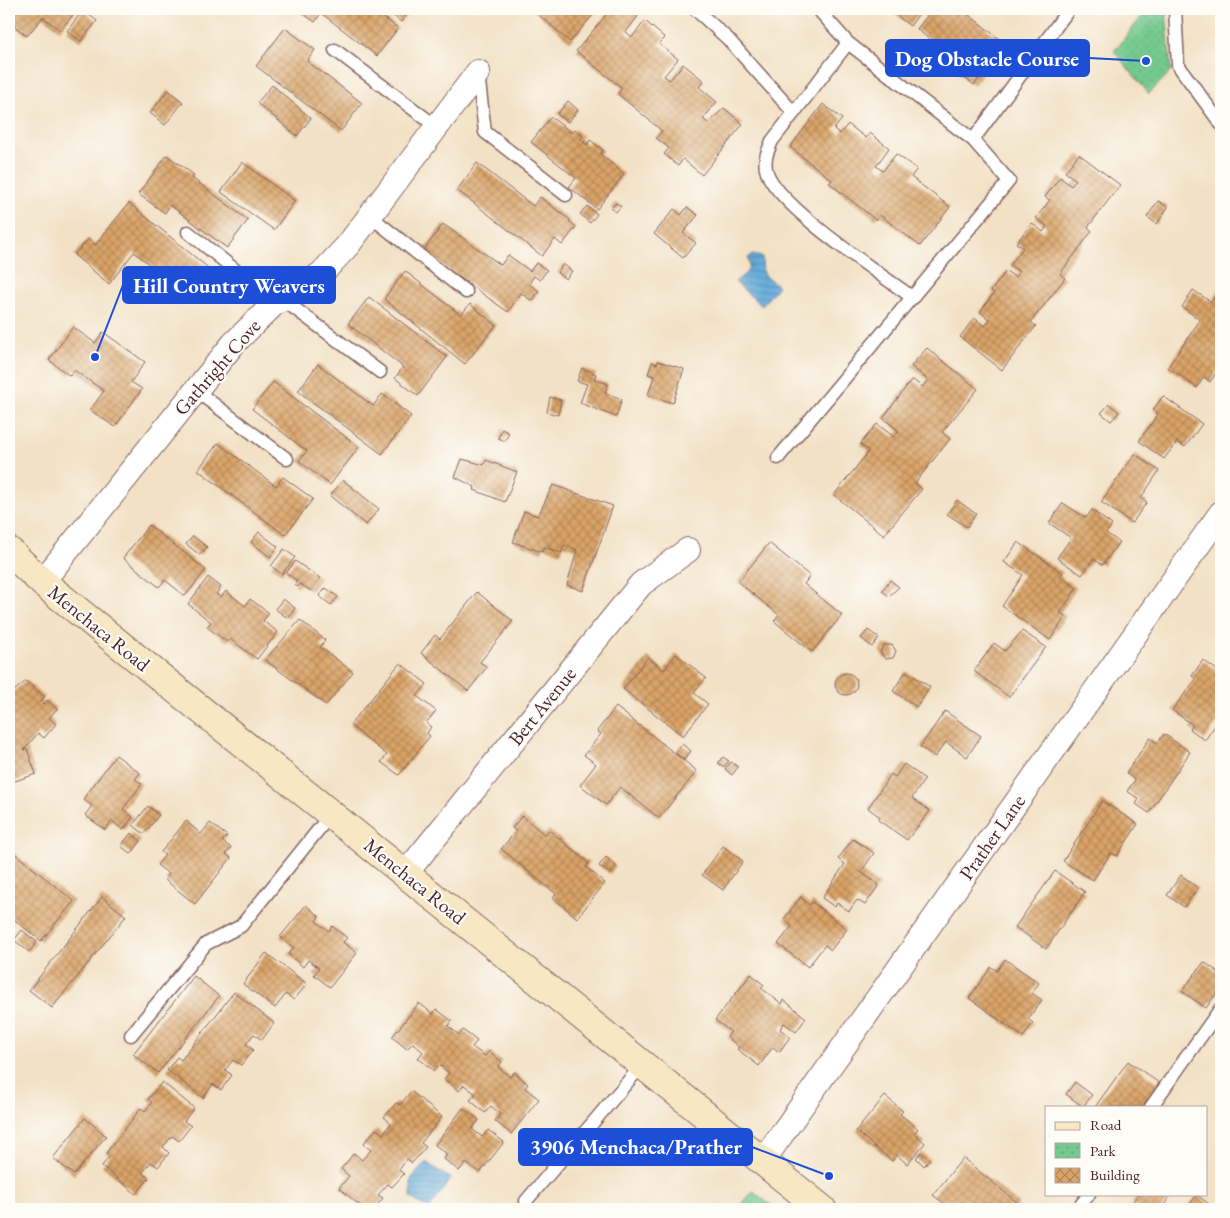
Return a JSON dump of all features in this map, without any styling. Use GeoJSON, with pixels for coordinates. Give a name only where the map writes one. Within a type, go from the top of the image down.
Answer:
{"type":"FeatureCollection","features":[{"type":"Feature","properties":{"kind":"main road","name":"Menchaca Road"},"geometry":{"type":"LineString","coordinates":[[9,551],[42,582],[822,1209]]}},
{"type":"Feature","properties":{"kind":"street","name":"Gathright Cove"},"geometry":{"type":"LineString","coordinates":[[42,582],[196,390],[255,320],[282,299],[322,273],[348,245],[478,72]]}},
{"type":"Feature","properties":{"kind":"street","name":"Prather Lane"},"geometry":{"type":"LineString","coordinates":[[762,1162],[1221,513]]}},
{"type":"Feature","properties":{"kind":"street","name":"Bert Avenue"},"geometry":{"type":"LineString","coordinates":[[406,873],[641,584],[688,550]]}},
{"type":"Feature","properties":{"kind":"lane"},"geometry":{"type":"LineString","coordinates":[[695,9],[728,40],[793,112]]}},
{"type":"Feature","properties":{"kind":"lane"},"geometry":{"type":"LineString","coordinates":[[778,458],[1009,181],[974,140],[848,43],[818,9]]}},
{"type":"Feature","properties":{"kind":"lane"},"geometry":{"type":"LineString","coordinates":[[974,140],[1069,9]]}},
{"type":"Feature","properties":{"kind":"lane"},"geometry":{"type":"LineString","coordinates":[[1174,9],[1178,65],[1221,124]]}},
{"type":"Feature","properties":{"kind":"lane"},"geometry":{"type":"LineString","coordinates":[[848,43],[772,140],[765,157],[766,171],[775,189],[794,210],[913,298]]}},
{"type":"Feature","properties":{"kind":"lane"},"geometry":{"type":"LineString","coordinates":[[335,50],[437,127]]}},
{"type":"Feature","properties":{"kind":"lane"},"geometry":{"type":"LineString","coordinates":[[478,72],[485,132],[566,195]]}},
{"type":"Feature","properties":{"kind":"lane"},"geometry":{"type":"LineString","coordinates":[[370,216],[466,292]]}},
{"type":"Feature","properties":{"kind":"lane"},"geometry":{"type":"LineString","coordinates":[[188,232],[254,285],[282,299],[380,372]]}},
{"type":"Feature","properties":{"kind":"lane"},"geometry":{"type":"LineString","coordinates":[[196,390],[287,459]]}},
{"type":"Feature","properties":{"kind":"lane"},"geometry":{"type":"LineString","coordinates":[[131,1035],[206,944],[241,926],[331,814]]}},
{"type":"Feature","properties":{"kind":"lane"},"geometry":{"type":"LineString","coordinates":[[1152,1106],[1221,1008]]}},
{"type":"Feature","properties":{"kind":"lane"},"geometry":{"type":"LineString","coordinates":[[526,1201],[642,1065]]}},
{"type":"Feature","properties":{"kind":"lane"},"geometry":{"type":"LineString","coordinates":[[1078,1209],[1088,1196]]}},
{"type":"Feature","properties":{"kind":"green space"},"geometry":{"type":"Polygon","coordinates":[[[1148,9],[1166,9],[1171,71],[1149,94],[1114,51],[1148,9]]]}},
{"type":"Feature","properties":{"kind":"green space"},"geometry":{"type":"Polygon","coordinates":[[[753,1191],[776,1209],[738,1209],[753,1191]]]}},
{"type":"Feature","properties":{"kind":"water"},"geometry":{"type":"Polygon","coordinates":[[[752,255],[762,257],[763,274],[778,286],[762,306],[735,282],[748,269],[748,258],[752,255]]]}},
{"type":"Feature","properties":{"kind":"water"},"geometry":{"type":"Polygon","coordinates":[[[426,1162],[451,1179],[429,1209],[411,1198],[411,1179],[426,1162]]]}},
{"type":"Feature","properties":{"kind":"building"},"geometry":{"type":"Polygon","coordinates":[[[9,9],[78,9],[60,30],[43,17],[27,36],[9,22],[9,9]]]}},
{"type":"Feature","properties":{"kind":"building"},"geometry":{"type":"Polygon","coordinates":[[[297,9],[372,9],[398,28],[377,56],[321,13],[315,22],[297,9]]]}},
{"type":"Feature","properties":{"kind":"building"},"geometry":{"type":"Polygon","coordinates":[[[385,9],[412,9],[401,22],[385,9]]]}},
{"type":"Feature","properties":{"kind":"building"},"geometry":{"type":"Polygon","coordinates":[[[532,9],[598,9],[570,42],[532,9]]]}},
{"type":"Feature","properties":{"kind":"building"},"geometry":{"type":"Polygon","coordinates":[[[611,9],[629,9],[638,16],[626,32],[632,37],[645,21],[665,38],[659,44],[678,59],[664,76],[670,80],[683,64],[704,81],[699,87],[717,102],[703,119],[708,123],[724,108],[743,124],[702,175],[683,159],[678,166],[664,154],[669,148],[656,138],[662,131],[618,94],[622,88],[576,51],[611,9]]]}},
{"type":"Feature","properties":{"kind":"building"},"geometry":{"type":"Polygon","coordinates":[[[893,9],[965,9],[964,11],[1006,44],[974,85],[954,70],[964,57],[958,53],[947,65],[928,50],[934,43],[917,29],[927,16],[921,11],[910,26],[891,11],[893,9]]]}},
{"type":"Feature","properties":{"kind":"building"},"geometry":{"type":"Polygon","coordinates":[[[83,10],[97,21],[81,41],[67,31],[83,10]]]}},
{"type":"Feature","properties":{"kind":"building"},"geometry":{"type":"Polygon","coordinates":[[[285,28],[315,50],[307,61],[362,103],[341,131],[256,66],[285,28]]]}},
{"type":"Feature","properties":{"kind":"building"},"geometry":{"type":"Polygon","coordinates":[[[272,85],[311,118],[297,136],[257,103],[272,85]]]}},
{"type":"Feature","properties":{"kind":"building"},"geometry":{"type":"Polygon","coordinates":[[[168,90],[183,102],[165,125],[150,113],[168,90]]]}},
{"type":"Feature","properties":{"kind":"building"},"geometry":{"type":"Polygon","coordinates":[[[568,101],[578,110],[568,122],[557,114],[568,101]]]}},
{"type":"Feature","properties":{"kind":"building"},"geometry":{"type":"Polygon","coordinates":[[[823,104],[842,119],[834,129],[840,134],[848,124],[866,138],[870,133],[889,148],[876,166],[883,171],[896,154],[917,169],[911,177],[950,207],[920,246],[880,215],[876,220],[829,183],[832,180],[790,147],[823,104]]]}},
{"type":"Feature","properties":{"kind":"building"},"geometry":{"type":"Polygon","coordinates":[[[551,117],[572,133],[575,129],[583,136],[580,139],[587,145],[590,140],[603,150],[600,154],[624,174],[597,209],[569,187],[576,178],[531,142],[551,117]]]}},
{"type":"Feature","properties":{"kind":"building"},"geometry":{"type":"Polygon","coordinates":[[[1079,154],[1120,185],[1088,227],[1092,231],[1060,274],[1065,278],[1031,322],[1036,326],[1002,370],[960,337],[974,318],[985,326],[990,320],[980,312],[994,293],[991,291],[1006,271],[1015,277],[1019,272],[1010,265],[1023,248],[1016,243],[1032,223],[1043,232],[1047,226],[1036,218],[1050,200],[1045,197],[1060,177],[1071,186],[1076,180],[1065,172],[1079,154]]]}},
{"type":"Feature","properties":{"kind":"building"},"geometry":{"type":"Polygon","coordinates":[[[167,155],[194,175],[192,178],[248,220],[227,248],[170,205],[165,213],[138,194],[167,155]]]}},
{"type":"Feature","properties":{"kind":"building"},"geometry":{"type":"Polygon","coordinates":[[[242,162],[295,201],[274,230],[221,192],[242,162]]]}},
{"type":"Feature","properties":{"kind":"building"},"geometry":{"type":"Polygon","coordinates":[[[477,163],[533,206],[540,197],[570,220],[576,227],[562,245],[555,239],[542,256],[457,190],[477,163]]]}},
{"type":"Feature","properties":{"kind":"building"},"geometry":{"type":"Polygon","coordinates":[[[1158,201],[1168,207],[1157,224],[1147,217],[1158,201]]]}},
{"type":"Feature","properties":{"kind":"building"},"geometry":{"type":"Polygon","coordinates":[[[129,203],[212,271],[190,297],[134,252],[109,284],[74,255],[88,239],[95,245],[129,203]]]}},
{"type":"Feature","properties":{"kind":"building"},"geometry":{"type":"Polygon","coordinates":[[[616,203],[621,206],[616,212],[611,208],[616,203]]]}},
{"type":"Feature","properties":{"kind":"building"},"geometry":{"type":"Polygon","coordinates":[[[587,206],[597,214],[590,223],[580,214],[587,206]]]}},
{"type":"Feature","properties":{"kind":"building"},"geometry":{"type":"Polygon","coordinates":[[[687,207],[698,215],[683,233],[696,243],[683,258],[654,234],[674,209],[681,215],[687,207]]]}},
{"type":"Feature","properties":{"kind":"building"},"geometry":{"type":"Polygon","coordinates":[[[443,224],[501,265],[508,255],[530,271],[536,263],[547,270],[540,280],[534,276],[529,284],[539,291],[532,301],[521,293],[508,312],[423,251],[443,224]]]}},
{"type":"Feature","properties":{"kind":"building"},"geometry":{"type":"Polygon","coordinates":[[[563,264],[572,271],[566,279],[557,273],[563,264]]]}},
{"type":"Feature","properties":{"kind":"building"},"geometry":{"type":"Polygon","coordinates":[[[405,271],[461,315],[470,304],[496,325],[465,364],[384,299],[405,271]]]}},
{"type":"Feature","properties":{"kind":"building"},"geometry":{"type":"Polygon","coordinates":[[[1221,288],[1221,366],[1210,382],[1204,377],[1197,388],[1168,367],[1200,320],[1182,307],[1193,290],[1211,302],[1221,288]]]}},
{"type":"Feature","properties":{"kind":"building"},"geometry":{"type":"Polygon","coordinates":[[[369,297],[447,357],[418,396],[395,378],[403,367],[348,324],[369,297]]]}},
{"type":"Feature","properties":{"kind":"building"},"geometry":{"type":"Polygon","coordinates":[[[73,327],[95,343],[103,332],[145,362],[131,382],[142,389],[115,427],[90,410],[104,391],[74,370],[70,376],[49,360],[73,327]]]}},
{"type":"Feature","properties":{"kind":"building"},"geometry":{"type":"Polygon","coordinates":[[[927,348],[978,389],[942,432],[950,439],[915,483],[922,489],[884,535],[834,495],[869,451],[860,444],[877,424],[894,437],[899,431],[883,418],[912,379],[922,387],[928,380],[911,366],[927,348]]]}},
{"type":"Feature","properties":{"kind":"building"},"geometry":{"type":"Polygon","coordinates":[[[658,361],[684,369],[673,403],[648,395],[654,376],[648,374],[652,362],[657,364],[658,361]]]}},
{"type":"Feature","properties":{"kind":"building"},"geometry":{"type":"Polygon","coordinates":[[[318,364],[373,406],[382,394],[411,416],[382,454],[298,391],[318,364]]]}},
{"type":"Feature","properties":{"kind":"building"},"geometry":{"type":"Polygon","coordinates":[[[582,368],[596,374],[594,379],[608,384],[605,393],[622,399],[616,417],[580,403],[587,384],[577,381],[582,368]]]}},
{"type":"Feature","properties":{"kind":"building"},"geometry":{"type":"Polygon","coordinates":[[[273,382],[359,447],[330,485],[299,461],[307,451],[252,409],[273,382]]]}},
{"type":"Feature","properties":{"kind":"building"},"geometry":{"type":"Polygon","coordinates":[[[1163,396],[1202,424],[1185,447],[1177,442],[1164,459],[1139,441],[1158,414],[1153,410],[1163,396]]]}},
{"type":"Feature","properties":{"kind":"building"},"geometry":{"type":"Polygon","coordinates":[[[550,397],[561,400],[558,415],[547,412],[550,397]]]}},
{"type":"Feature","properties":{"kind":"building"},"geometry":{"type":"Polygon","coordinates":[[[1109,404],[1119,412],[1111,421],[1101,413],[1109,404]]]}},
{"type":"Feature","properties":{"kind":"building"},"geometry":{"type":"Polygon","coordinates":[[[502,429],[509,433],[505,441],[498,438],[502,429]]]}},
{"type":"Feature","properties":{"kind":"building"},"geometry":{"type":"Polygon","coordinates":[[[218,443],[276,486],[283,477],[313,499],[285,535],[198,470],[218,443]]]}},
{"type":"Feature","properties":{"kind":"building"},"geometry":{"type":"Polygon","coordinates":[[[1135,454],[1159,471],[1141,498],[1147,502],[1132,523],[1101,502],[1135,454]]]}},
{"type":"Feature","properties":{"kind":"building"},"geometry":{"type":"Polygon","coordinates":[[[462,459],[484,465],[486,460],[517,472],[505,502],[474,490],[475,487],[455,477],[462,459]]]}},
{"type":"Feature","properties":{"kind":"building"},"geometry":{"type":"Polygon","coordinates":[[[343,480],[379,509],[366,525],[330,496],[343,480]]]}},
{"type":"Feature","properties":{"kind":"building"},"geometry":{"type":"Polygon","coordinates":[[[553,485],[613,506],[583,591],[567,585],[577,550],[564,545],[561,553],[544,547],[542,552],[513,542],[524,511],[538,516],[553,485]]]}},
{"type":"Feature","properties":{"kind":"building"},"geometry":{"type":"Polygon","coordinates":[[[957,500],[976,514],[967,527],[947,514],[957,500]]]}},
{"type":"Feature","properties":{"kind":"building"},"geometry":{"type":"Polygon","coordinates":[[[1063,503],[1086,518],[1092,510],[1112,525],[1106,533],[1119,542],[1103,565],[1093,559],[1082,575],[1057,558],[1071,538],[1049,523],[1063,503]]]}},
{"type":"Feature","properties":{"kind":"building"},"geometry":{"type":"Polygon","coordinates":[[[149,525],[206,570],[185,596],[165,580],[159,587],[123,558],[149,525]]]}},
{"type":"Feature","properties":{"kind":"building"},"geometry":{"type":"Polygon","coordinates":[[[259,532],[278,547],[270,557],[251,542],[259,532]]]}},
{"type":"Feature","properties":{"kind":"building"},"geometry":{"type":"Polygon","coordinates":[[[193,536],[207,547],[200,555],[186,544],[193,536]]]}},
{"type":"Feature","properties":{"kind":"building"},"geometry":{"type":"Polygon","coordinates":[[[1018,542],[1063,573],[1060,576],[1077,588],[1060,613],[1066,616],[1050,640],[1002,606],[1023,575],[1004,562],[1018,542]]]}},
{"type":"Feature","properties":{"kind":"building"},"geometry":{"type":"Polygon","coordinates":[[[769,543],[810,576],[804,584],[842,615],[812,652],[774,621],[779,615],[738,582],[769,543]]]}},
{"type":"Feature","properties":{"kind":"building"},"geometry":{"type":"Polygon","coordinates":[[[284,549],[295,557],[282,574],[271,566],[284,549]]]}},
{"type":"Feature","properties":{"kind":"building"},"geometry":{"type":"Polygon","coordinates":[[[295,561],[320,578],[311,591],[300,584],[298,587],[295,585],[297,581],[286,573],[295,561]]]}},
{"type":"Feature","properties":{"kind":"building"},"geometry":{"type":"Polygon","coordinates":[[[208,577],[221,587],[216,594],[221,597],[226,591],[245,606],[250,599],[269,613],[263,621],[278,632],[257,659],[230,639],[227,642],[207,627],[211,622],[188,604],[208,577]]]}},
{"type":"Feature","properties":{"kind":"building"},"geometry":{"type":"Polygon","coordinates":[[[890,580],[899,587],[889,596],[882,591],[890,580]]]}},
{"type":"Feature","properties":{"kind":"building"},"geometry":{"type":"Polygon","coordinates":[[[326,588],[338,597],[331,605],[319,596],[326,588]]]}},
{"type":"Feature","properties":{"kind":"building"},"geometry":{"type":"Polygon","coordinates":[[[477,592],[513,621],[480,662],[487,667],[468,691],[421,653],[435,635],[440,639],[477,592]]]}},
{"type":"Feature","properties":{"kind":"building"},"geometry":{"type":"Polygon","coordinates":[[[283,599],[295,608],[288,618],[275,609],[283,599]]]}},
{"type":"Feature","properties":{"kind":"building"},"geometry":{"type":"Polygon","coordinates":[[[300,620],[325,640],[320,647],[353,672],[326,705],[265,660],[300,620]]]}},
{"type":"Feature","properties":{"kind":"building"},"geometry":{"type":"Polygon","coordinates":[[[868,630],[879,638],[872,647],[861,638],[868,630]]]}},
{"type":"Feature","properties":{"kind":"building"},"geometry":{"type":"Polygon","coordinates":[[[1022,631],[1046,647],[1009,697],[974,671],[994,643],[1005,651],[1022,631]]]}},
{"type":"Feature","properties":{"kind":"building"},"geometry":{"type":"Polygon","coordinates":[[[884,645],[892,645],[896,651],[893,658],[885,659],[880,652],[884,645]]]}},
{"type":"Feature","properties":{"kind":"building"},"geometry":{"type":"Polygon","coordinates":[[[676,654],[706,678],[694,693],[708,704],[683,736],[623,689],[648,657],[664,670],[676,654]]]}},
{"type":"Feature","properties":{"kind":"building"},"geometry":{"type":"Polygon","coordinates":[[[1203,660],[1221,673],[1221,721],[1219,720],[1205,740],[1190,729],[1193,725],[1172,710],[1196,679],[1192,676],[1203,660]]]}},
{"type":"Feature","properties":{"kind":"building"},"geometry":{"type":"Polygon","coordinates":[[[400,663],[427,684],[417,696],[436,711],[426,723],[431,727],[427,733],[430,736],[399,775],[381,762],[387,755],[350,725],[400,663]]]}},
{"type":"Feature","properties":{"kind":"building"},"geometry":{"type":"Polygon","coordinates":[[[906,671],[930,687],[917,707],[893,691],[906,671]]]}},
{"type":"Feature","properties":{"kind":"building"},"geometry":{"type":"Polygon","coordinates":[[[846,673],[856,680],[857,684],[850,694],[846,695],[836,688],[835,684],[842,674],[846,673]]]}},
{"type":"Feature","properties":{"kind":"building"},"geometry":{"type":"Polygon","coordinates":[[[26,681],[45,697],[41,701],[44,704],[47,700],[57,709],[49,718],[56,724],[44,738],[38,733],[24,750],[27,749],[36,774],[9,783],[9,685],[15,690],[26,681]]]}},
{"type":"Feature","properties":{"kind":"building"},"geometry":{"type":"Polygon","coordinates":[[[616,707],[697,771],[659,818],[620,787],[606,805],[580,785],[596,764],[584,755],[601,734],[597,731],[616,707]]]}},
{"type":"Feature","properties":{"kind":"building"},"geometry":{"type":"Polygon","coordinates":[[[945,711],[981,736],[967,757],[946,742],[935,757],[920,747],[945,711]]]}},
{"type":"Feature","properties":{"kind":"building"},"geometry":{"type":"Polygon","coordinates":[[[1164,734],[1190,752],[1149,813],[1136,804],[1139,799],[1127,791],[1135,780],[1126,773],[1150,738],[1157,743],[1164,734]]]}},
{"type":"Feature","properties":{"kind":"building"},"geometry":{"type":"Polygon","coordinates":[[[682,744],[691,751],[684,760],[675,753],[682,744]]]}},
{"type":"Feature","properties":{"kind":"building"},"geometry":{"type":"Polygon","coordinates":[[[116,755],[140,773],[135,779],[142,784],[123,809],[133,817],[123,830],[112,821],[105,830],[85,815],[92,806],[83,799],[116,755]]]}},
{"type":"Feature","properties":{"kind":"building"},"geometry":{"type":"Polygon","coordinates":[[[723,757],[729,761],[724,767],[718,763],[723,757]]]}},
{"type":"Feature","properties":{"kind":"building"},"geometry":{"type":"Polygon","coordinates":[[[731,762],[738,767],[732,775],[725,769],[731,762]]]}},
{"type":"Feature","properties":{"kind":"building"},"geometry":{"type":"Polygon","coordinates":[[[904,764],[925,779],[912,798],[930,811],[907,840],[878,820],[880,817],[868,808],[891,774],[895,777],[904,764]]]}},
{"type":"Feature","properties":{"kind":"building"},"geometry":{"type":"Polygon","coordinates":[[[1102,801],[1138,824],[1117,856],[1111,853],[1093,880],[1063,861],[1102,801]]]}},
{"type":"Feature","properties":{"kind":"building"},"geometry":{"type":"Polygon","coordinates":[[[148,806],[159,815],[144,834],[133,825],[148,806]]]}},
{"type":"Feature","properties":{"kind":"building"},"geometry":{"type":"Polygon","coordinates":[[[522,816],[545,835],[549,830],[589,863],[586,867],[605,883],[577,918],[553,898],[556,894],[501,849],[516,831],[512,828],[522,816]]]}},
{"type":"Feature","properties":{"kind":"building"},"geometry":{"type":"Polygon","coordinates":[[[186,821],[201,834],[210,823],[227,836],[222,841],[231,848],[226,854],[231,858],[195,904],[165,880],[169,874],[157,865],[165,855],[161,852],[186,821]]]}},
{"type":"Feature","properties":{"kind":"building"},"geometry":{"type":"Polygon","coordinates":[[[131,833],[141,841],[131,854],[121,846],[131,833]]]}},
{"type":"Feature","properties":{"kind":"building"},"geometry":{"type":"Polygon","coordinates":[[[853,839],[874,853],[861,872],[879,885],[865,905],[857,900],[849,911],[837,903],[835,907],[822,898],[845,864],[838,859],[853,839]]]}},
{"type":"Feature","properties":{"kind":"building"},"geometry":{"type":"Polygon","coordinates":[[[723,846],[743,861],[723,890],[702,875],[723,846]]]}},
{"type":"Feature","properties":{"kind":"building"},"geometry":{"type":"Polygon","coordinates":[[[9,849],[74,901],[41,941],[11,917],[12,915],[9,912],[9,849]]]}},
{"type":"Feature","properties":{"kind":"building"},"geometry":{"type":"Polygon","coordinates":[[[606,857],[616,866],[610,874],[599,866],[606,857]]]}},
{"type":"Feature","properties":{"kind":"building"},"geometry":{"type":"Polygon","coordinates":[[[1055,871],[1085,892],[1046,949],[1015,927],[1055,871]]]}},
{"type":"Feature","properties":{"kind":"building"},"geometry":{"type":"Polygon","coordinates":[[[1181,875],[1198,888],[1184,907],[1167,895],[1181,875]]]}},
{"type":"Feature","properties":{"kind":"building"},"geometry":{"type":"Polygon","coordinates":[[[102,897],[126,916],[52,1008],[29,990],[102,897]]]}},
{"type":"Feature","properties":{"kind":"building"},"geometry":{"type":"Polygon","coordinates":[[[801,897],[809,905],[812,902],[847,929],[831,950],[825,945],[808,967],[778,944],[792,926],[784,919],[801,897]]]}},
{"type":"Feature","properties":{"kind":"building"},"geometry":{"type":"Polygon","coordinates":[[[306,905],[319,916],[316,921],[329,931],[332,926],[347,938],[343,942],[357,953],[330,987],[314,975],[319,968],[308,960],[303,967],[288,954],[294,948],[280,937],[306,905]]]}},
{"type":"Feature","properties":{"kind":"building"},"geometry":{"type":"Polygon","coordinates":[[[22,930],[37,942],[29,952],[14,940],[22,930]]]}},
{"type":"Feature","properties":{"kind":"building"},"geometry":{"type":"Polygon","coordinates":[[[266,953],[307,984],[294,1000],[286,994],[275,1008],[243,984],[266,953]]]}},
{"type":"Feature","properties":{"kind":"building"},"geometry":{"type":"Polygon","coordinates":[[[1005,959],[1039,983],[1032,993],[1042,1000],[1028,1019],[1033,1023],[1023,1037],[969,998],[991,967],[997,971],[1005,959]]]}},
{"type":"Feature","properties":{"kind":"building"},"geometry":{"type":"Polygon","coordinates":[[[1204,962],[1221,974],[1221,987],[1206,1008],[1182,991],[1204,962]]]}},
{"type":"Feature","properties":{"kind":"building"},"geometry":{"type":"Polygon","coordinates":[[[751,974],[764,985],[761,988],[782,1004],[784,1000],[806,1018],[796,1032],[784,1023],[780,1029],[790,1037],[779,1052],[773,1047],[759,1066],[737,1049],[739,1047],[727,1037],[731,1032],[715,1020],[751,974]]]}},
{"type":"Feature","properties":{"kind":"building"},"geometry":{"type":"Polygon","coordinates":[[[194,976],[219,996],[158,1073],[133,1054],[194,976]]]}},
{"type":"Feature","properties":{"kind":"building"},"geometry":{"type":"Polygon","coordinates":[[[234,992],[274,1023],[262,1040],[254,1034],[246,1044],[253,1050],[241,1065],[233,1060],[225,1070],[232,1075],[221,1090],[213,1084],[203,1098],[167,1070],[177,1057],[181,1060],[234,992]]]}},
{"type":"Feature","properties":{"kind":"building"},"geometry":{"type":"Polygon","coordinates":[[[419,1003],[433,1014],[436,1009],[452,1021],[448,1026],[459,1035],[463,1030],[477,1041],[472,1047],[485,1056],[489,1051],[502,1062],[498,1067],[510,1077],[514,1072],[528,1084],[525,1088],[539,1099],[511,1134],[495,1121],[500,1114],[491,1106],[485,1113],[470,1100],[476,1094],[464,1085],[459,1091],[444,1079],[449,1073],[439,1065],[434,1071],[418,1058],[423,1052],[413,1043],[407,1049],[392,1037],[419,1003]]]}},
{"type":"Feature","properties":{"kind":"building"},"geometry":{"type":"Polygon","coordinates":[[[1128,1061],[1159,1083],[1144,1106],[1096,1106],[1128,1061]]]}},
{"type":"Feature","properties":{"kind":"building"},"geometry":{"type":"Polygon","coordinates":[[[162,1082],[194,1108],[184,1121],[191,1126],[179,1141],[172,1136],[163,1147],[169,1153],[158,1167],[151,1162],[142,1173],[149,1178],[136,1194],[102,1166],[110,1156],[106,1153],[141,1108],[145,1111],[152,1102],[148,1099],[162,1082]]]}},
{"type":"Feature","properties":{"kind":"building"},"geometry":{"type":"Polygon","coordinates":[[[1075,1082],[1092,1095],[1084,1106],[1082,1106],[1066,1094],[1075,1082]]]}},
{"type":"Feature","properties":{"kind":"building"},"geometry":{"type":"Polygon","coordinates":[[[411,1091],[442,1117],[421,1143],[426,1147],[412,1163],[407,1159],[399,1170],[404,1174],[392,1187],[388,1184],[378,1195],[383,1198],[374,1209],[364,1209],[339,1188],[349,1176],[341,1169],[354,1153],[362,1160],[371,1150],[363,1144],[376,1129],[383,1134],[391,1123],[384,1117],[396,1103],[400,1105],[411,1091]]]}},
{"type":"Feature","properties":{"kind":"building"},"geometry":{"type":"Polygon","coordinates":[[[885,1096],[903,1111],[900,1114],[918,1129],[914,1133],[925,1143],[907,1164],[897,1155],[892,1161],[856,1131],[885,1096]]]}},
{"type":"Feature","properties":{"kind":"building"},"geometry":{"type":"Polygon","coordinates":[[[463,1108],[479,1120],[472,1129],[482,1137],[488,1130],[504,1142],[480,1173],[466,1163],[459,1171],[444,1159],[447,1154],[435,1145],[463,1108]]]}},
{"type":"Feature","properties":{"kind":"building"},"geometry":{"type":"Polygon","coordinates":[[[85,1118],[106,1136],[74,1175],[53,1158],[85,1118]]]}},
{"type":"Feature","properties":{"kind":"building"},"geometry":{"type":"Polygon","coordinates":[[[921,1152],[930,1160],[924,1166],[916,1158],[921,1152]]]}},
{"type":"Feature","properties":{"kind":"building"},"geometry":{"type":"Polygon","coordinates":[[[963,1158],[1019,1204],[1015,1209],[951,1209],[933,1195],[963,1158]]]}},
{"type":"Feature","properties":{"kind":"building"},"geometry":{"type":"Polygon","coordinates":[[[1137,1196],[1171,1196],[1161,1209],[1140,1209],[1132,1203],[1137,1196]]]}},
{"type":"Feature","properties":{"kind":"building"},"geometry":{"type":"Polygon","coordinates":[[[1196,1196],[1209,1204],[1205,1209],[1186,1209],[1196,1196]]]}},
{"type":"Feature","properties":{"kind":"building"},"geometry":{"type":"Polygon","coordinates":[[[318,1203],[326,1209],[312,1209],[318,1203]]]}},
{"type":"Feature","properties":{"kind":"place","name":"Dog Obstacle Course"},"geometry":{"type":"Point","coordinates":[1146,61]}},
{"type":"Feature","properties":{"kind":"place","name":"Hill Country Weavers"},"geometry":{"type":"Point","coordinates":[95,357]}},
{"type":"Feature","properties":{"kind":"place","name":"3906 Menchaca/Prather"},"geometry":{"type":"Point","coordinates":[829,1176]}}]}
